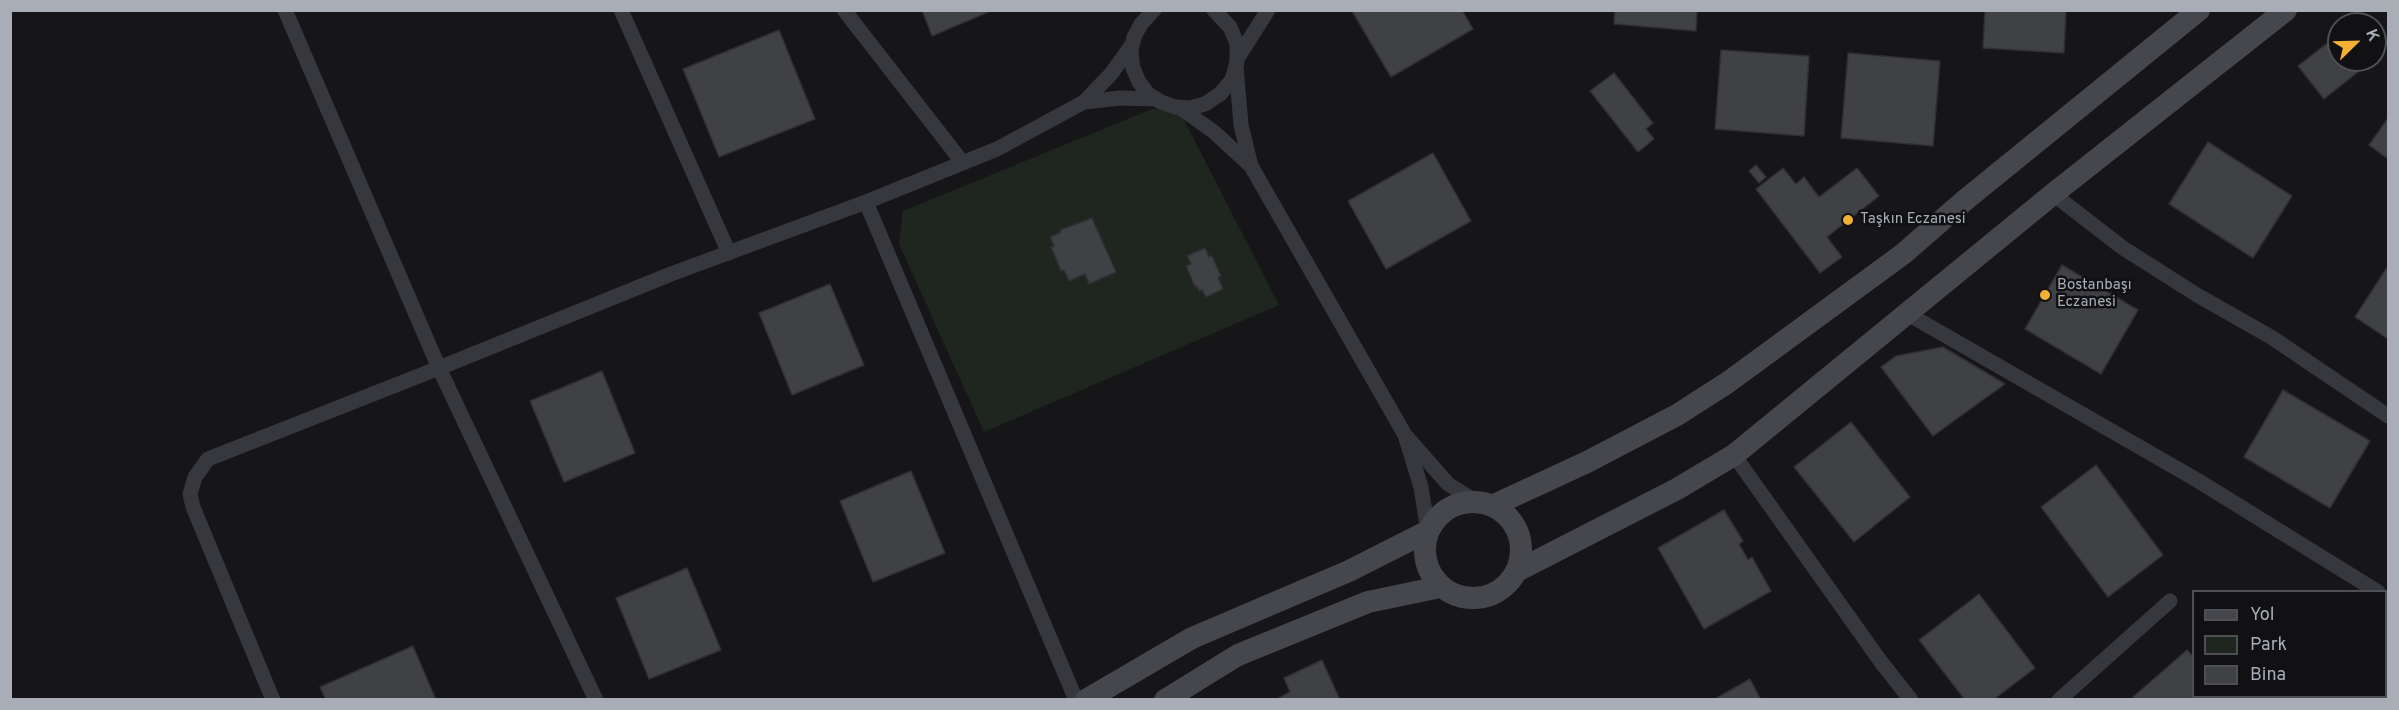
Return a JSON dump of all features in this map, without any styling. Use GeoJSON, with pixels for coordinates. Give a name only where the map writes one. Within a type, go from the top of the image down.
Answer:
{"type":"FeatureCollection","features":[{"type":"Feature","properties":{"kind":"main road"},"geometry":{"type":"LineString","coordinates":[[1485,504],[1587,462],[1677,415],[1746,370],[1903,254],[1964,201],[2199,10]]}},
{"type":"Feature","properties":{"kind":"main road"},"geometry":{"type":"LineString","coordinates":[[1517,571],[1677,489],[1734,455],[2053,194],[2286,10]]}},
{"type":"Feature","properties":{"kind":"main road"},"geometry":{"type":"LineString","coordinates":[[1462,503],[1485,504],[1505,514],[1515,526],[1520,540],[1521,556],[1517,571],[1509,583],[1498,592],[1484,598],[1461,597],[1440,587],[1431,575],[1425,561],[1424,545],[1428,531],[1436,518],[1448,508],[1462,503]]}},
{"type":"Feature","properties":{"kind":"main road"},"geometry":{"type":"LineString","coordinates":[[1086,699],[1192,638],[1349,571],[1428,531]]}},
{"type":"Feature","properties":{"kind":"main road"},"geometry":{"type":"LineString","coordinates":[[1165,699],[1238,656],[1368,602],[1440,587]]}},
{"type":"Feature","properties":{"kind":"street"},"geometry":{"type":"LineString","coordinates":[[285,10],[439,368],[596,699]]}},
{"type":"Feature","properties":{"kind":"street"},"geometry":{"type":"LineString","coordinates":[[621,10],[729,253]]}},
{"type":"Feature","properties":{"kind":"street"},"geometry":{"type":"LineString","coordinates":[[844,10],[963,163]]}},
{"type":"Feature","properties":{"kind":"street"},"geometry":{"type":"LineString","coordinates":[[1132,10],[1133,68],[1148,94],[1179,107],[1214,132],[1251,166]]}},
{"type":"Feature","properties":{"kind":"street"},"geometry":{"type":"LineString","coordinates":[[273,699],[190,494],[195,477],[208,459],[997,149],[1084,102],[1111,74],[1134,39],[1140,24],[1154,10]]}},
{"type":"Feature","properties":{"kind":"street"},"geometry":{"type":"LineString","coordinates":[[1214,10],[1230,27],[1237,44],[1241,125],[1251,166],[1405,435],[1448,484],[1485,504]]}},
{"type":"Feature","properties":{"kind":"street"},"geometry":{"type":"LineString","coordinates":[[1179,107],[1205,104],[1221,94],[1232,80],[1237,63],[1268,10]]}},
{"type":"Feature","properties":{"kind":"street"},"geometry":{"type":"LineString","coordinates":[[1084,102],[1120,98],[1156,99]]}},
{"type":"Feature","properties":{"kind":"street"},"geometry":{"type":"LineString","coordinates":[[2053,194],[2123,248],[2271,338],[2388,416]]}},
{"type":"Feature","properties":{"kind":"street"},"geometry":{"type":"LineString","coordinates":[[866,202],[1076,699]]}},
{"type":"Feature","properties":{"kind":"street"},"geometry":{"type":"LineString","coordinates":[[1908,314],[2197,480],[2376,590]]}},
{"type":"Feature","properties":{"kind":"street"},"geometry":{"type":"LineString","coordinates":[[1405,435],[1421,487],[1428,531]]}},
{"type":"Feature","properties":{"kind":"street"},"geometry":{"type":"LineString","coordinates":[[1734,455],[1909,699]]}},
{"type":"Feature","properties":{"kind":"street"},"geometry":{"type":"LineString","coordinates":[[2058,699],[2170,601]]}},
{"type":"Feature","properties":{"kind":"green space"},"geometry":{"type":"Polygon","coordinates":[[[1152,109],[1165,109],[1182,116],[1279,305],[984,432],[899,244],[903,211],[1152,109]]]}},
{"type":"Feature","properties":{"kind":"building"},"geometry":{"type":"Polygon","coordinates":[[[922,10],[993,10],[932,36],[922,10]]]}},
{"type":"Feature","properties":{"kind":"building"},"geometry":{"type":"Polygon","coordinates":[[[1462,10],[1473,29],[1391,77],[1352,11],[1462,10]]]}},
{"type":"Feature","properties":{"kind":"building"},"geometry":{"type":"Polygon","coordinates":[[[1615,10],[1697,10],[1696,31],[1614,24],[1615,10]]]}},
{"type":"Feature","properties":{"kind":"building"},"geometry":{"type":"Polygon","coordinates":[[[1985,10],[2066,10],[2064,53],[1983,48],[1985,10]]]}},
{"type":"Feature","properties":{"kind":"building"},"geometry":{"type":"Polygon","coordinates":[[[779,30],[815,119],[719,157],[683,69],[779,30]]]}},
{"type":"Feature","properties":{"kind":"building"},"geometry":{"type":"Polygon","coordinates":[[[2327,43],[2327,72],[2358,72],[2324,99],[2298,66],[2327,43]]]}},
{"type":"Feature","properties":{"kind":"building"},"geometry":{"type":"Polygon","coordinates":[[[1721,50],[1809,56],[1804,136],[1715,129],[1721,50]]]}},
{"type":"Feature","properties":{"kind":"building"},"geometry":{"type":"Polygon","coordinates":[[[1848,53],[1940,61],[1933,146],[1841,138],[1848,53]]]}},
{"type":"Feature","properties":{"kind":"building"},"geometry":{"type":"Polygon","coordinates":[[[1614,73],[1653,123],[1646,129],[1654,139],[1638,152],[1590,91],[1614,73]]]}},
{"type":"Feature","properties":{"kind":"building"},"geometry":{"type":"Polygon","coordinates":[[[2388,118],[2388,159],[2369,145],[2388,118]]]}},
{"type":"Feature","properties":{"kind":"building"},"geometry":{"type":"Polygon","coordinates":[[[2208,142],[2292,196],[2253,258],[2169,204],[2208,142]]]}},
{"type":"Feature","properties":{"kind":"building"},"geometry":{"type":"Polygon","coordinates":[[[1433,153],[1471,221],[1386,269],[1348,201],[1433,153]]]}},
{"type":"Feature","properties":{"kind":"building"},"geometry":{"type":"Polygon","coordinates":[[[1756,165],[1766,177],[1759,183],[1749,171],[1756,165]]]}},
{"type":"Feature","properties":{"kind":"building"},"geometry":{"type":"Polygon","coordinates":[[[1783,168],[1796,184],[1804,177],[1819,197],[1857,168],[1879,196],[1827,237],[1842,257],[1820,273],[1756,189],[1783,168]]]}},
{"type":"Feature","properties":{"kind":"building"},"geometry":{"type":"Polygon","coordinates":[[[1092,218],[1116,272],[1089,284],[1085,274],[1069,281],[1064,270],[1061,271],[1051,247],[1054,246],[1050,237],[1061,232],[1060,230],[1092,218]]]}},
{"type":"Feature","properties":{"kind":"building"},"geometry":{"type":"Polygon","coordinates":[[[1205,248],[1209,257],[1212,256],[1221,276],[1218,277],[1223,289],[1206,297],[1202,290],[1199,291],[1197,286],[1195,287],[1186,266],[1191,264],[1187,256],[1205,248]]]}},
{"type":"Feature","properties":{"kind":"building"},"geometry":{"type":"Polygon","coordinates":[[[2062,265],[2138,310],[2101,374],[2025,329],[2062,265]]]}},
{"type":"Feature","properties":{"kind":"building"},"geometry":{"type":"Polygon","coordinates":[[[2388,266],[2388,339],[2355,317],[2388,266]]]}},
{"type":"Feature","properties":{"kind":"building"},"geometry":{"type":"Polygon","coordinates":[[[830,284],[864,365],[792,395],[759,313],[830,284]]]}},
{"type":"Feature","properties":{"kind":"building"},"geometry":{"type":"Polygon","coordinates":[[[1943,347],[2005,384],[1933,436],[1881,367],[1896,356],[1943,347]]]}},
{"type":"Feature","properties":{"kind":"building"},"geometry":{"type":"Polygon","coordinates":[[[602,371],[635,453],[564,482],[530,401],[602,371]]]}},
{"type":"Feature","properties":{"kind":"building"},"geometry":{"type":"Polygon","coordinates":[[[2283,390],[2370,441],[2330,508],[2244,457],[2283,390]]]}},
{"type":"Feature","properties":{"kind":"building"},"geometry":{"type":"Polygon","coordinates":[[[1851,422],[1910,497],[1854,542],[1794,467],[1851,422]]]}},
{"type":"Feature","properties":{"kind":"building"},"geometry":{"type":"Polygon","coordinates":[[[2096,465],[2163,555],[2108,597],[2041,507],[2096,465]]]}},
{"type":"Feature","properties":{"kind":"building"},"geometry":{"type":"Polygon","coordinates":[[[911,471],[945,553],[873,582],[840,501],[911,471]]]}},
{"type":"Feature","properties":{"kind":"building"},"geometry":{"type":"Polygon","coordinates":[[[1724,510],[1743,541],[1739,544],[1748,560],[1752,557],[1771,591],[1704,629],[1658,548],[1724,510]]]}},
{"type":"Feature","properties":{"kind":"building"},"geometry":{"type":"Polygon","coordinates":[[[687,568],[721,650],[649,679],[616,598],[687,568]]]}},
{"type":"Feature","properties":{"kind":"building"},"geometry":{"type":"Polygon","coordinates":[[[1979,594],[2035,668],[1993,700],[1965,700],[1919,640],[1979,594]]]}},
{"type":"Feature","properties":{"kind":"building"},"geometry":{"type":"Polygon","coordinates":[[[413,646],[436,700],[326,700],[320,687],[413,646]]]}},
{"type":"Feature","properties":{"kind":"building"},"geometry":{"type":"Polygon","coordinates":[[[2187,650],[2192,655],[2192,698],[2228,698],[2230,700],[2135,700],[2133,697],[2187,650]]]}},
{"type":"Feature","properties":{"kind":"building"},"geometry":{"type":"Polygon","coordinates":[[[1322,660],[1340,700],[1275,700],[1290,692],[1284,678],[1322,660]]]}},
{"type":"Feature","properties":{"kind":"building"},"geometry":{"type":"Polygon","coordinates":[[[1750,679],[1761,700],[1713,700],[1750,679]]]}},
{"type":"Feature","properties":{"kind":"place","name":"Taşkın Eczanesi"},"geometry":{"type":"Point","coordinates":[1848,220]}},
{"type":"Feature","properties":{"kind":"place","name":"Bostanbaşı Eczanesi"},"geometry":{"type":"Point","coordinates":[2045,295]}}]}
